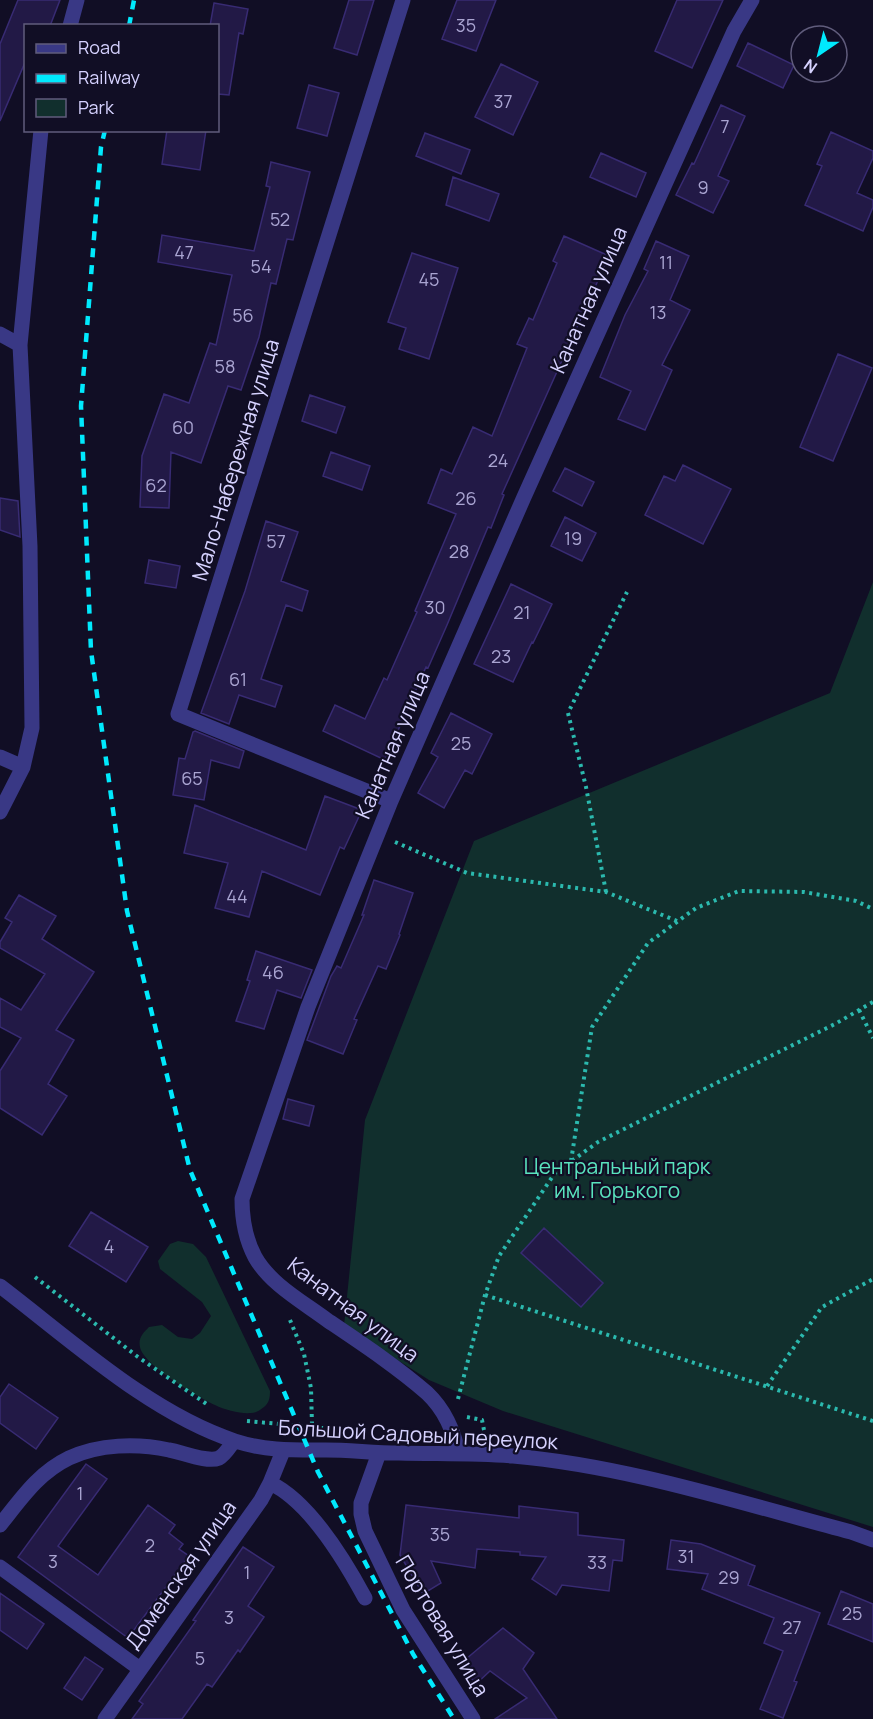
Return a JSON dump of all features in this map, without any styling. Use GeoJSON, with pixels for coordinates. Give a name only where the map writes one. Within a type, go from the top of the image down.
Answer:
{"type":"FeatureCollection","features":[{"type":"Feature","properties":{"kind":"street"},"geometry":{"type":"LineString","coordinates":[[71,24],[77,0]]}},
{"type":"Feature","properties":{"kind":"street","name":"Мало-Набережная улица"},"geometry":{"type":"LineString","coordinates":[[391,801],[178,714],[404,0]]}},
{"type":"Feature","properties":{"kind":"street","name":"Канатная улица"},"geometry":{"type":"LineString","coordinates":[[459,1454],[449,1421],[435,1400],[290,1293],[264,1269],[249,1241],[242,1215],[242,1199],[309,1006],[391,801],[519,508],[714,74],[734,31],[752,0]]}},
{"type":"Feature","properties":{"kind":"street"},"geometry":{"type":"LineString","coordinates":[[0,812],[23,767],[32,728],[30,546],[20,345],[41,132]]}},
{"type":"Feature","properties":{"kind":"street"},"geometry":{"type":"LineString","coordinates":[[0,334],[20,345]]}},
{"type":"Feature","properties":{"kind":"street"},"geometry":{"type":"LineString","coordinates":[[0,757],[23,767]]}},
{"type":"Feature","properties":{"kind":"street","name":"Большой Садовый переулок"},"geometry":{"type":"LineString","coordinates":[[0,1286],[138,1390],[191,1422],[234,1441],[283,1451],[488,1455],[562,1462],[642,1478],[851,1532],[873,1540]]}},
{"type":"Feature","properties":{"kind":"street"},"geometry":{"type":"LineString","coordinates":[[0,1525],[35,1481],[71,1457],[103,1449],[129,1446],[168,1449],[209,1459],[219,1458],[234,1441]]}},
{"type":"Feature","properties":{"kind":"street","name":"Доменская улица"},"geometry":{"type":"LineString","coordinates":[[105,1719],[255,1509],[270,1484],[283,1451]]}},
{"type":"Feature","properties":{"kind":"street","name":"Портовая улица"},"geometry":{"type":"LineString","coordinates":[[379,1453],[361,1503],[365,1531],[403,1610],[473,1719]]}},
{"type":"Feature","properties":{"kind":"street"},"geometry":{"type":"LineString","coordinates":[[270,1484],[286,1492],[319,1527],[365,1598]]}},
{"type":"Feature","properties":{"kind":"street"},"geometry":{"type":"LineString","coordinates":[[0,1567],[140,1669]]}},
{"type":"Feature","properties":{"kind":"path"},"geometry":{"type":"LineString","coordinates":[[606,892],[586,787],[568,713],[627,592]]}},
{"type":"Feature","properties":{"kind":"path"},"geometry":{"type":"LineString","coordinates":[[378,834],[467,873],[606,892],[678,922]]}},
{"type":"Feature","properties":{"kind":"path"},"geometry":{"type":"LineString","coordinates":[[571,1162],[592,1027],[648,942],[696,908],[739,891],[804,892],[856,901],[873,909]]}},
{"type":"Feature","properties":{"kind":"path"},"geometry":{"type":"LineString","coordinates":[[866,905],[873,902]]}},
{"type":"Feature","properties":{"kind":"path"},"geometry":{"type":"LineString","coordinates":[[457,1404],[485,1295],[499,1256],[555,1173],[598,1142],[835,1024],[873,1002]]}},
{"type":"Feature","properties":{"kind":"path"},"geometry":{"type":"LineString","coordinates":[[859,1010],[873,1038]]}},
{"type":"Feature","properties":{"kind":"path"},"geometry":{"type":"LineString","coordinates":[[35,1277],[138,1357],[209,1406]]}},
{"type":"Feature","properties":{"kind":"path"},"geometry":{"type":"LineString","coordinates":[[766,1387],[822,1306],[873,1279]]}},
{"type":"Feature","properties":{"kind":"path"},"geometry":{"type":"LineString","coordinates":[[485,1295],[873,1421]]}},
{"type":"Feature","properties":{"kind":"path"},"geometry":{"type":"LineString","coordinates":[[288,1315],[304,1354],[311,1388],[312,1425]]}},
{"type":"Feature","properties":{"kind":"path"},"geometry":{"type":"LineString","coordinates":[[464,1416],[482,1420],[488,1455]]}},
{"type":"Feature","properties":{"kind":"path"},"geometry":{"type":"LineString","coordinates":[[245,1421],[312,1425],[331,1430]]}},
{"type":"Feature","properties":{"kind":"green space","name":"Центральный парк им. Горького"},"geometry":{"type":"Polygon","coordinates":[[[873,582],[873,1527],[503,1411],[429,1380],[344,1326],[365,1120],[474,841],[830,693],[873,582]]]}},
{"type":"Feature","properties":{"kind":"green space"},"geometry":{"type":"Polygon","coordinates":[[[178,1241],[193,1244],[206,1257],[270,1391],[267,1404],[256,1412],[233,1411],[207,1401],[161,1371],[143,1354],[140,1338],[149,1327],[162,1325],[178,1337],[192,1339],[200,1333],[211,1316],[202,1302],[160,1269],[158,1261],[170,1244],[178,1241]]]}},
{"type":"Feature","properties":{"kind":"building"},"geometry":{"type":"Polygon","coordinates":[[[18,0],[60,0],[51,24],[24,24],[24,65],[0,121],[0,44],[18,0]]]}},
{"type":"Feature","properties":{"kind":"building"},"geometry":{"type":"Polygon","coordinates":[[[349,0],[374,0],[357,55],[334,48],[349,0]]]}},
{"type":"Feature","properties":{"kind":"building"},"geometry":{"type":"Polygon","coordinates":[[[457,0],[496,0],[476,51],[442,39],[457,0]]]}},
{"type":"Feature","properties":{"kind":"building"},"geometry":{"type":"Polygon","coordinates":[[[677,0],[723,0],[692,68],[655,51],[677,0]]]}},
{"type":"Feature","properties":{"kind":"building"},"geometry":{"type":"Polygon","coordinates":[[[214,3],[248,9],[243,34],[239,33],[229,95],[219,94],[219,24],[210,24],[214,3]]]}},
{"type":"Feature","properties":{"kind":"building"},"geometry":{"type":"Polygon","coordinates":[[[748,43],[789,63],[789,75],[783,88],[737,66],[748,43]]]}},
{"type":"Feature","properties":{"kind":"building"},"geometry":{"type":"Polygon","coordinates":[[[501,64],[538,82],[513,135],[475,117],[501,64]]]}},
{"type":"Feature","properties":{"kind":"building"},"geometry":{"type":"Polygon","coordinates":[[[309,85],[339,93],[327,136],[297,128],[309,85]]]}},
{"type":"Feature","properties":{"kind":"building"},"geometry":{"type":"Polygon","coordinates":[[[721,105],[745,116],[718,176],[729,181],[713,213],[676,195],[692,163],[694,164],[721,105]]]}},
{"type":"Feature","properties":{"kind":"building"},"geometry":{"type":"Polygon","coordinates":[[[167,132],[206,132],[200,170],[162,164],[167,132]]]}},
{"type":"Feature","properties":{"kind":"building"},"geometry":{"type":"Polygon","coordinates":[[[831,132],[873,151],[873,158],[857,193],[873,200],[873,207],[863,231],[805,205],[822,166],[817,164],[831,132]]]}},
{"type":"Feature","properties":{"kind":"building"},"geometry":{"type":"Polygon","coordinates":[[[425,133],[470,150],[461,174],[416,156],[425,133]]]}},
{"type":"Feature","properties":{"kind":"building"},"geometry":{"type":"Polygon","coordinates":[[[601,153],[646,173],[636,197],[590,177],[601,153]]]}},
{"type":"Feature","properties":{"kind":"building"},"geometry":{"type":"Polygon","coordinates":[[[271,162],[310,172],[293,240],[287,239],[276,284],[271,283],[259,337],[241,390],[228,386],[201,463],[171,452],[169,508],[140,507],[142,456],[164,394],[189,403],[210,343],[216,345],[232,275],[158,262],[162,235],[254,251],[270,187],[266,186],[271,162]]]}},
{"type":"Feature","properties":{"kind":"building"},"geometry":{"type":"Polygon","coordinates":[[[453,177],[499,194],[489,221],[446,205],[453,177]]]}},
{"type":"Feature","properties":{"kind":"building"},"geometry":{"type":"Polygon","coordinates":[[[564,236],[609,256],[502,494],[504,495],[491,528],[488,527],[428,668],[426,667],[385,760],[323,731],[335,705],[365,719],[384,678],[387,680],[456,514],[428,503],[441,469],[452,474],[473,427],[492,436],[527,348],[517,344],[529,318],[533,320],[557,263],[553,261],[564,236]]]}},
{"type":"Feature","properties":{"kind":"building"},"geometry":{"type":"Polygon","coordinates":[[[656,241],[689,256],[670,300],[690,310],[662,365],[672,370],[645,430],[618,419],[631,391],[600,377],[625,315],[648,271],[644,269],[656,241]]]}},
{"type":"Feature","properties":{"kind":"building"},"geometry":{"type":"Polygon","coordinates":[[[412,253],[458,268],[429,359],[399,349],[406,328],[388,322],[412,253]]]}},
{"type":"Feature","properties":{"kind":"building"},"geometry":{"type":"Polygon","coordinates":[[[838,354],[872,368],[833,461],[800,447],[838,354]]]}},
{"type":"Feature","properties":{"kind":"building"},"geometry":{"type":"Polygon","coordinates":[[[310,395],[345,407],[336,433],[302,421],[310,395]]]}},
{"type":"Feature","properties":{"kind":"building"},"geometry":{"type":"Polygon","coordinates":[[[331,452],[370,466],[362,490],[323,476],[331,452]]]}},
{"type":"Feature","properties":{"kind":"building"},"geometry":{"type":"Polygon","coordinates":[[[683,465],[731,489],[703,544],[645,515],[664,476],[675,481],[683,465]]]}},
{"type":"Feature","properties":{"kind":"building"},"geometry":{"type":"Polygon","coordinates":[[[565,468],[594,482],[582,506],[553,491],[565,468]]]}},
{"type":"Feature","properties":{"kind":"building"},"geometry":{"type":"Polygon","coordinates":[[[0,498],[18,501],[20,537],[0,530],[0,498]]]}},
{"type":"Feature","properties":{"kind":"building"},"geometry":{"type":"Polygon","coordinates":[[[565,517],[596,533],[582,561],[551,546],[565,517]]]}},
{"type":"Feature","properties":{"kind":"building"},"geometry":{"type":"Polygon","coordinates":[[[266,521],[298,532],[281,581],[308,591],[302,611],[286,605],[261,679],[282,686],[275,707],[239,695],[229,724],[201,713],[245,591],[266,521]]]}},
{"type":"Feature","properties":{"kind":"building"},"geometry":{"type":"Polygon","coordinates":[[[149,560],[180,566],[176,588],[145,583],[149,560]]]}},
{"type":"Feature","properties":{"kind":"building"},"geometry":{"type":"Polygon","coordinates":[[[511,584],[552,604],[513,682],[474,664],[511,584]]]}},
{"type":"Feature","properties":{"kind":"building"},"geometry":{"type":"Polygon","coordinates":[[[451,713],[492,734],[472,774],[465,770],[444,808],[418,793],[438,757],[431,753],[451,713]]]}},
{"type":"Feature","properties":{"kind":"building"},"geometry":{"type":"Polygon","coordinates":[[[195,731],[244,751],[239,768],[211,760],[204,800],[173,795],[179,758],[185,759],[195,731]]]}},
{"type":"Feature","properties":{"kind":"building"},"geometry":{"type":"Polygon","coordinates":[[[325,796],[362,810],[344,849],[340,847],[320,895],[262,871],[249,917],[215,908],[228,863],[184,853],[195,805],[306,850],[325,796]]]}},
{"type":"Feature","properties":{"kind":"building"},"geometry":{"type":"Polygon","coordinates":[[[374,880],[413,893],[400,935],[386,969],[378,966],[354,1019],[357,1020],[343,1054],[307,1040],[331,976],[337,966],[341,968],[364,915],[362,915],[374,880]]]}},
{"type":"Feature","properties":{"kind":"building"},"geometry":{"type":"Polygon","coordinates":[[[19,895],[56,916],[42,939],[94,972],[56,1030],[74,1040],[48,1084],[67,1096],[42,1135],[0,1108],[0,1071],[21,1038],[0,1027],[0,998],[21,1010],[45,974],[0,948],[0,942],[12,922],[5,918],[19,895]]]}},
{"type":"Feature","properties":{"kind":"building"},"geometry":{"type":"Polygon","coordinates":[[[256,951],[312,970],[301,998],[277,990],[264,1029],[236,1021],[250,981],[247,980],[256,951]]]}},
{"type":"Feature","properties":{"kind":"building"},"geometry":{"type":"Polygon","coordinates":[[[288,1099],[314,1106],[309,1126],[283,1119],[288,1099]]]}},
{"type":"Feature","properties":{"kind":"building"},"geometry":{"type":"Polygon","coordinates":[[[91,1212],[148,1247],[126,1282],[69,1246],[91,1212]]]}},
{"type":"Feature","properties":{"kind":"building"},"geometry":{"type":"Polygon","coordinates":[[[544,1228],[603,1283],[581,1307],[521,1253],[544,1228]]]}},
{"type":"Feature","properties":{"kind":"building"},"geometry":{"type":"Polygon","coordinates":[[[9,1384],[58,1418],[36,1449],[0,1423],[0,1397],[9,1384]]]}},
{"type":"Feature","properties":{"kind":"building"},"geometry":{"type":"Polygon","coordinates":[[[86,1464],[107,1479],[58,1546],[98,1575],[148,1505],[175,1525],[169,1533],[183,1544],[179,1549],[189,1556],[128,1638],[18,1557],[86,1464]]]}},
{"type":"Feature","properties":{"kind":"building"},"geometry":{"type":"Polygon","coordinates":[[[406,1505],[519,1518],[519,1506],[578,1513],[578,1535],[624,1540],[622,1561],[613,1560],[609,1591],[562,1585],[556,1595],[532,1579],[546,1557],[520,1555],[520,1552],[477,1549],[475,1568],[431,1561],[441,1583],[423,1594],[400,1555],[406,1505]]]}},
{"type":"Feature","properties":{"kind":"building"},"geometry":{"type":"Polygon","coordinates":[[[671,1540],[701,1544],[755,1566],[748,1585],[820,1613],[794,1681],[797,1682],[783,1718],[760,1709],[783,1651],[764,1643],[774,1618],[702,1589],[708,1574],[667,1569],[671,1540]]]}},
{"type":"Feature","properties":{"kind":"building"},"geometry":{"type":"Polygon","coordinates":[[[243,1547],[274,1567],[248,1606],[264,1617],[212,1687],[207,1684],[182,1719],[132,1719],[143,1704],[139,1701],[196,1621],[193,1620],[243,1547]]]}},
{"type":"Feature","properties":{"kind":"building"},"geometry":{"type":"Polygon","coordinates":[[[841,1591],[873,1604],[873,1642],[828,1624],[841,1591]]]}},
{"type":"Feature","properties":{"kind":"building"},"geometry":{"type":"Polygon","coordinates":[[[0,1593],[44,1624],[27,1649],[0,1630],[0,1593]]]}},
{"type":"Feature","properties":{"kind":"building"},"geometry":{"type":"Polygon","coordinates":[[[503,1628],[534,1653],[523,1669],[557,1719],[495,1719],[527,1698],[490,1671],[476,1684],[460,1664],[503,1628]]]}},
{"type":"Feature","properties":{"kind":"building"},"geometry":{"type":"Polygon","coordinates":[[[85,1657],[103,1669],[82,1700],[64,1688],[85,1657]]]}},
{"type":"Feature","properties":{"kind":"railway"},"geometry":{"type":"LineString","coordinates":[[129,24],[134,0]]}},
{"type":"Feature","properties":{"kind":"railway"},"geometry":{"type":"LineString","coordinates":[[105,132],[101,147],[81,406],[91,651],[127,911],[190,1170],[318,1472],[413,1654],[454,1719]]}}]}
